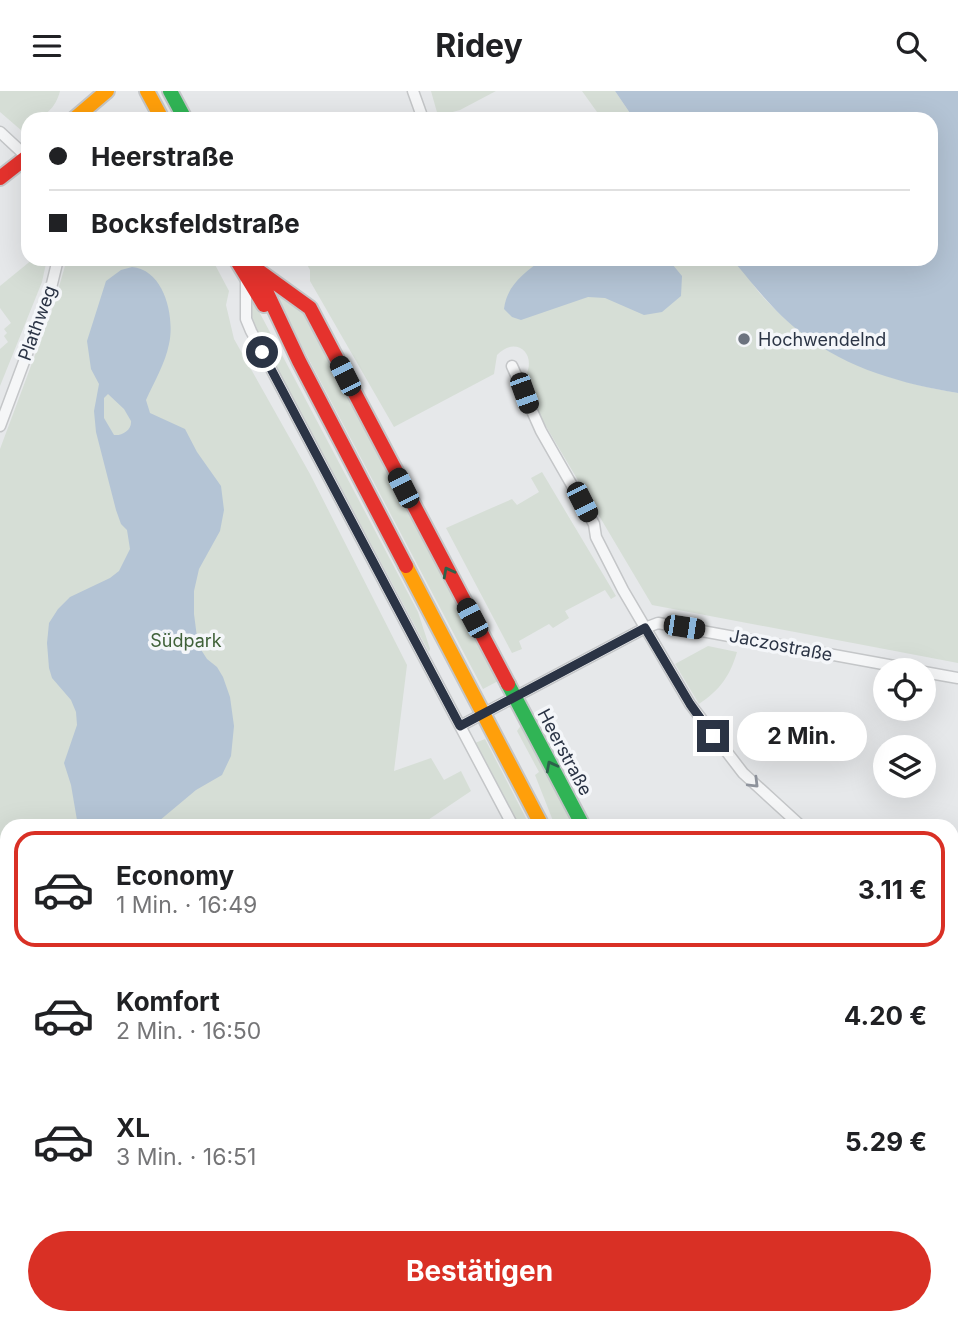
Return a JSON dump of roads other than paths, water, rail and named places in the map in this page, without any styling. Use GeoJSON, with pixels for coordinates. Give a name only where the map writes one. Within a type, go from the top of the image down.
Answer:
{"type":"FeatureCollection","features":[{"type":"Feature","properties":{"kind":"street"},"geometry":{"type":"LineString","coordinates":[[82,112],[107,91]]}},
{"type":"Feature","properties":{"kind":"street"},"geometry":{"type":"LineString","coordinates":[[147,91],[158,112]]}},
{"type":"Feature","properties":{"kind":"street"},"geometry":{"type":"LineString","coordinates":[[170,91],[182,112]]}},
{"type":"Feature","properties":{"kind":"street"},"geometry":{"type":"LineString","coordinates":[[413,91],[420,112]]}},
{"type":"Feature","properties":{"kind":"street"},"geometry":{"type":"LineString","coordinates":[[0,132],[21,151]]}},
{"type":"Feature","properties":{"kind":"street"},"geometry":{"type":"LineString","coordinates":[[0,178],[21,162]]}},
{"type":"Feature","properties":{"kind":"street","name":"Plathweg"},"geometry":{"type":"LineString","coordinates":[[0,426],[50,292],[56,266]]}},
{"type":"Feature","properties":{"kind":"street"},"geometry":{"type":"LineString","coordinates":[[251,269],[246,319],[251,331],[509,819]]}},
{"type":"Feature","properties":{"kind":"street","name":"Heerstraße"},"geometry":{"type":"LineString","coordinates":[[251,269],[538,819]]}},
{"type":"Feature","properties":{"kind":"street","name":"Heerstraße"},"geometry":{"type":"LineString","coordinates":[[251,269],[310,308],[579,819]]}},
{"type":"Feature","properties":{"kind":"street"},"geometry":{"type":"LineString","coordinates":[[512,366],[541,431],[582,502],[606,557],[690,704],[725,752],[764,794],[793,819]]}},
{"type":"Feature","properties":{"kind":"street","name":"Jaczostraße"},"geometry":{"type":"LineString","coordinates":[[460,726],[658,623],[873,662]]}},
{"type":"Feature","properties":{"kind":"street"},"geometry":{"type":"LineString","coordinates":[[936,674],[958,678]]}},
{"type":"Feature","properties":{"kind":"water"},"geometry":{"type":"Polygon","coordinates":[[[615,91],[958,91],[958,393],[897,380],[838,357],[794,327],[738,266],[938,266],[938,112],[629,112],[615,91]]]}},
{"type":"Feature","properties":{"kind":"water"},"geometry":{"type":"Polygon","coordinates":[[[534,266],[674,266],[682,276],[681,296],[662,312],[644,315],[605,298],[588,297],[521,320],[512,317],[504,309],[509,293],[534,266]]]}},
{"type":"Feature","properties":{"kind":"water"},"geometry":{"type":"Polygon","coordinates":[[[132,267],[143,270],[160,286],[169,309],[169,344],[146,400],[150,413],[185,429],[197,452],[221,486],[224,510],[220,531],[199,569],[194,591],[194,614],[198,645],[207,659],[217,667],[230,697],[234,726],[231,756],[222,775],[196,790],[161,819],[77,819],[64,763],[77,725],[76,712],[71,700],[52,678],[49,668],[49,623],[58,609],[70,597],[119,571],[130,549],[127,530],[121,524],[116,510],[96,432],[94,411],[99,384],[91,369],[87,341],[106,281],[121,270],[132,267]],[[108,394],[104,398],[104,418],[114,435],[128,430],[131,421],[124,409],[108,394]]]}},
{"type":"Feature","properties":{"kind":"place","name":"Hochwendelnd"},"geometry":{"type":"Point","coordinates":[744,339]}},
{"type":"Feature","properties":{"kind":"park label","name":"Südpark"},"geometry":{"type":"Point","coordinates":[186,640]}}]}
